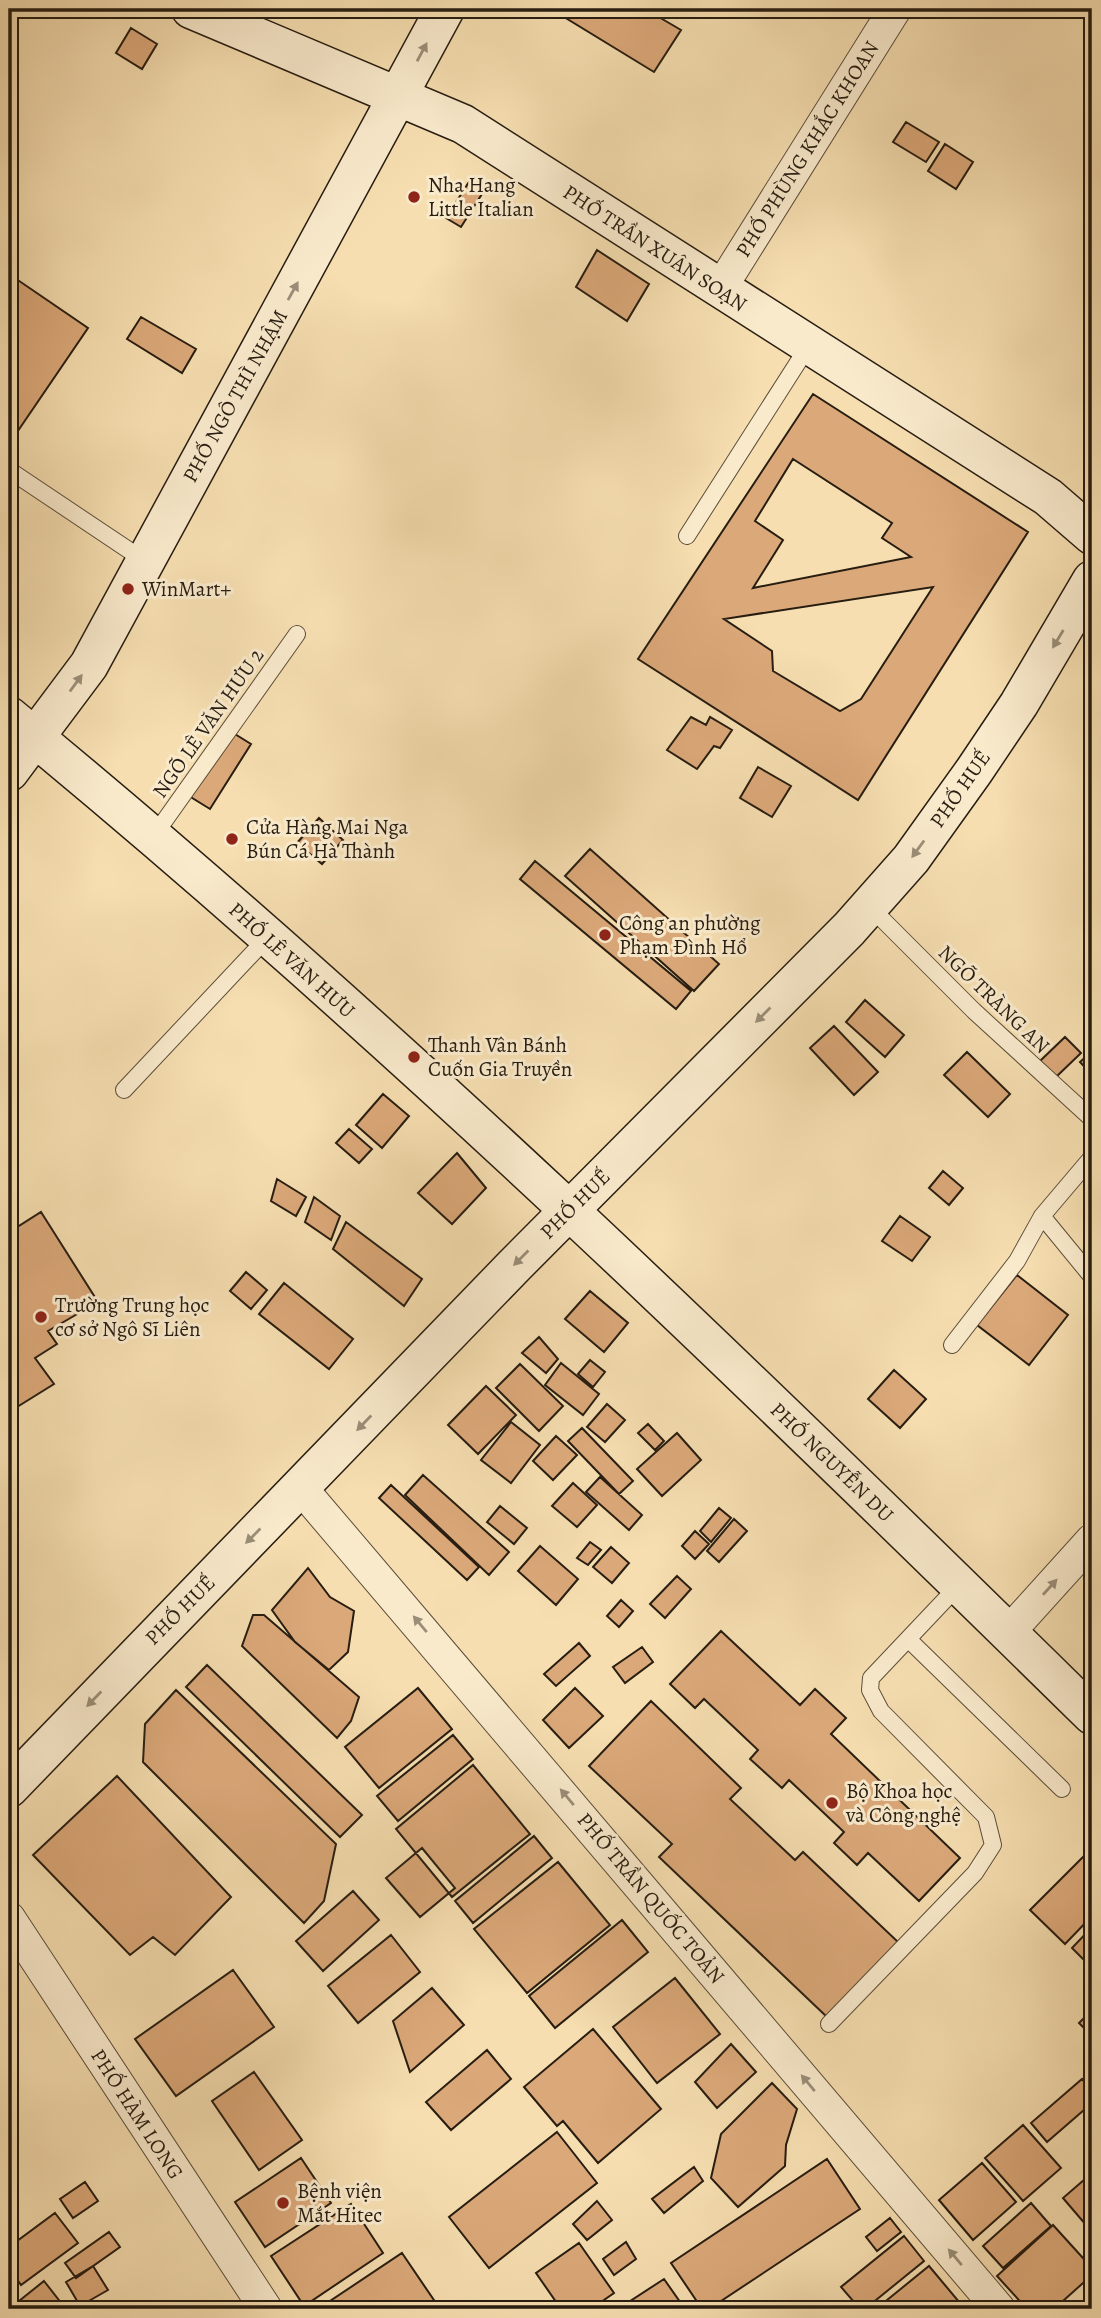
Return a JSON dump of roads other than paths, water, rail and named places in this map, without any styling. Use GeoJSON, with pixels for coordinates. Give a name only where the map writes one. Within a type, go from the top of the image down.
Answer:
{"type":"FeatureCollection","features":[{"type":"Feature","properties":{"kind":"street","name":"PHỐ TRẦN XUÂN SOẠN"},"geometry":{"type":"LineString","coordinates":[[191,9],[463,124],[1048,497],[1092,535]]}},
{"type":"Feature","properties":{"kind":"street","name":"PHỐ NGÔ THÌ NHẬM"},"geometry":{"type":"LineString","coordinates":[[9,772],[22,727],[89,665],[445,9]]}},
{"type":"Feature","properties":{"kind":"street","name":"PHỐ PHÙNG KHẮC KHOAN"},"geometry":{"type":"LineString","coordinates":[[720,289],[895,9]]}},
{"type":"Feature","properties":{"kind":"street","name":"PHỐ HUẾ"},"geometry":{"type":"LineString","coordinates":[[9,1788],[569,1210],[869,906],[911,859],[974,771],[1019,704],[1092,580]]}},
{"type":"Feature","properties":{"kind":"street","name":"PHỐ LÊ VĂN HƯU"},"geometry":{"type":"LineString","coordinates":[[22,727],[153,837],[569,1210]]}},
{"type":"Feature","properties":{"kind":"street","name":"PHỐ NGUYỄN DU"},"geometry":{"type":"LineString","coordinates":[[569,1210],[1092,1716]]}},
{"type":"Feature","properties":{"kind":"street","name":"PHỐ TRẦN QUỐC TOẢN"},"geometry":{"type":"LineString","coordinates":[[302,1488],[999,2309]]}},
{"type":"Feature","properties":{"kind":"street"},"geometry":{"type":"LineString","coordinates":[[1008,1633],[1092,1540]]}},
{"type":"Feature","properties":{"kind":"street","name":"PHỐ HÀM LONG"},"geometry":{"type":"LineString","coordinates":[[9,1918],[266,2309]]}},
{"type":"Feature","properties":{"kind":"lane"},"geometry":{"type":"LineString","coordinates":[[687,536],[808,345]]}},
{"type":"Feature","properties":{"kind":"lane"},"geometry":{"type":"LineString","coordinates":[[9,470],[145,561]]}},
{"type":"Feature","properties":{"kind":"lane","name":"NGÕ LÊ VĂN HƯU 2"},"geometry":{"type":"LineString","coordinates":[[153,837],[297,634]]}},
{"type":"Feature","properties":{"kind":"lane","name":"NGÕ TRÀNG AN"},"geometry":{"type":"LineString","coordinates":[[869,906],[974,1011],[1092,1119]]}},
{"type":"Feature","properties":{"kind":"lane"},"geometry":{"type":"LineString","coordinates":[[124,1090],[267,938]]}},
{"type":"Feature","properties":{"kind":"lane"},"geometry":{"type":"LineString","coordinates":[[952,1345],[1017,1261],[1042,1216],[1092,1157]]}},
{"type":"Feature","properties":{"kind":"lane"},"geometry":{"type":"LineString","coordinates":[[1042,1216],[1092,1277]]}},
{"type":"Feature","properties":{"kind":"lane"},"geometry":{"type":"LineString","coordinates":[[829,2024],[975,1873],[993,1845],[986,1817],[881,1712],[870,1690],[871,1678],[959,1585]]}},
{"type":"Feature","properties":{"kind":"lane"},"geometry":{"type":"LineString","coordinates":[[908,1639],[1062,1789]]}},
{"type":"Feature","properties":{"kind":"place","name":"Nha Hang Little Italian"},"geometry":{"type":"Point","coordinates":[414,197]}},
{"type":"Feature","properties":{"kind":"place","name":"WinMart+"},"geometry":{"type":"Point","coordinates":[128,589]}},
{"type":"Feature","properties":{"kind":"place","name":"Cửa Hàng Mai Nga Bún Cá Hà Thành"},"geometry":{"type":"Point","coordinates":[232,839]}},
{"type":"Feature","properties":{"kind":"place","name":"Công an phường Phạm Đình Hổ"},"geometry":{"type":"Point","coordinates":[605,935]}},
{"type":"Feature","properties":{"kind":"place","name":"Thanh Vân Bánh Cuốn Gia Truyền"},"geometry":{"type":"Point","coordinates":[414,1057]}},
{"type":"Feature","properties":{"kind":"place","name":"Trường Trung học cơ sở Ngô Sĩ Liên"},"geometry":{"type":"Point","coordinates":[41,1317]}},
{"type":"Feature","properties":{"kind":"place","name":"Bộ Khoa học và Công nghệ"},"geometry":{"type":"Point","coordinates":[832,1803]}},
{"type":"Feature","properties":{"kind":"place","name":"Bệnh viện Mắt Hitec"},"geometry":{"type":"Point","coordinates":[283,2203]}}]}
